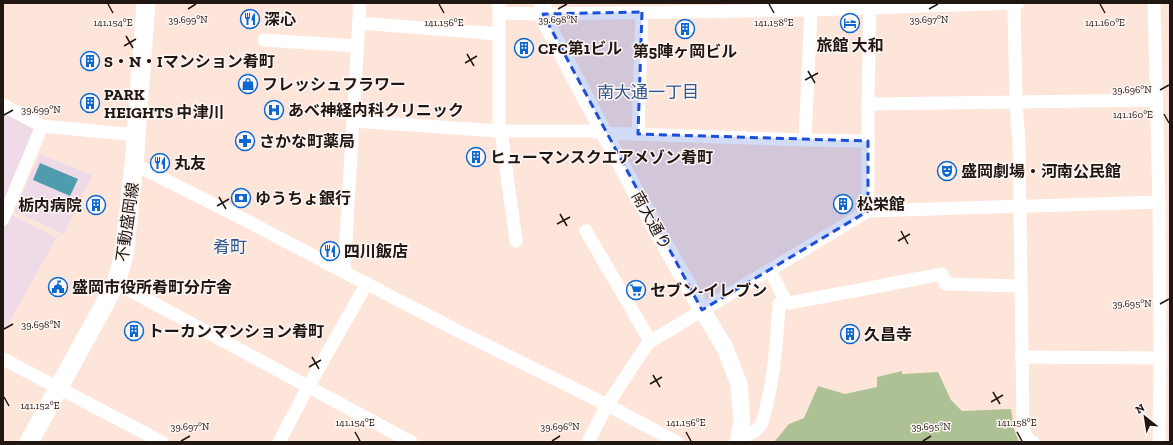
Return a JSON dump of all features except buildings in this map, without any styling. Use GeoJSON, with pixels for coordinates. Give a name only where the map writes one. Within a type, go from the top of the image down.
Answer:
{"type":"FeatureCollection","features":[{"type":"Feature","properties":{"kind":"main road","name":"不動盛岡線"},"geometry":{"type":"LineString","coordinates":[[29,442],[116,283],[124,255],[137,135],[146,3]]}},
{"type":"Feature","properties":{"kind":"street"},"geometry":{"type":"LineString","coordinates":[[344,272],[360,3]]}},
{"type":"Feature","properties":{"kind":"street"},"geometry":{"type":"LineString","coordinates":[[516,241],[500,131],[498,8],[543,8],[642,12],[811,10],[870,5],[1018,3]]}},
{"type":"Feature","properties":{"kind":"street"},"geometry":{"type":"LineString","coordinates":[[1018,3],[1014,7],[1016,102],[1019,143],[1023,422],[1024,432],[1029,441],[1033,442]]}},
{"type":"Feature","properties":{"kind":"street"},"geometry":{"type":"LineString","coordinates":[[1154,3],[1163,354],[1159,442]]}},
{"type":"Feature","properties":{"kind":"street"},"geometry":{"type":"LineString","coordinates":[[868,211],[870,5]]}},
{"type":"Feature","properties":{"kind":"street","name":"南大通り"},"geometry":{"type":"LineString","coordinates":[[543,8],[543,17],[604,133],[702,310],[726,348],[739,384],[742,422],[739,440]]}},
{"type":"Feature","properties":{"kind":"street"},"geometry":{"type":"LineString","coordinates":[[805,140],[811,10]]}},
{"type":"Feature","properties":{"kind":"street"},"geometry":{"type":"LineString","coordinates":[[638,134],[642,12]]}},
{"type":"Feature","properties":{"kind":"street"},"geometry":{"type":"LineString","coordinates":[[359,23],[498,34]]}},
{"type":"Feature","properties":{"kind":"street"},"geometry":{"type":"LineString","coordinates":[[264,40],[357,46]]}},
{"type":"Feature","properties":{"kind":"street"},"geometry":{"type":"LineString","coordinates":[[868,104],[1157,100]]}},
{"type":"Feature","properties":{"kind":"street"},"geometry":{"type":"LineString","coordinates":[[3,106],[42,126],[137,135]]}},
{"type":"Feature","properties":{"kind":"street"},"geometry":{"type":"LineString","coordinates":[[353,121],[500,131],[592,131],[604,133],[868,141]]}},
{"type":"Feature","properties":{"kind":"street"},"geometry":{"type":"LineString","coordinates":[[3,219],[42,126]]}},
{"type":"Feature","properties":{"kind":"street"},"geometry":{"type":"LineString","coordinates":[[134,164],[677,442]]}},
{"type":"Feature","properties":{"kind":"street"},"geometry":{"type":"LineString","coordinates":[[588,442],[607,405],[648,342],[868,211],[1159,202]]}},
{"type":"Feature","properties":{"kind":"street"},"geometry":{"type":"LineString","coordinates":[[586,231],[650,341]]}},
{"type":"Feature","properties":{"kind":"street"},"geometry":{"type":"LineString","coordinates":[[770,270],[786,302]]}},
{"type":"Feature","properties":{"kind":"street"},"geometry":{"type":"LineString","coordinates":[[739,440],[750,435],[760,426],[766,412],[771,386],[779,304],[942,274],[945,284],[1020,286]]}},
{"type":"Feature","properties":{"kind":"street"},"geometry":{"type":"LineString","coordinates":[[116,283],[411,442]]}},
{"type":"Feature","properties":{"kind":"street"},"geometry":{"type":"LineString","coordinates":[[279,442],[366,283]]}},
{"type":"Feature","properties":{"kind":"street"},"geometry":{"type":"LineString","coordinates":[[1021,357],[1163,354]]}},
{"type":"Feature","properties":{"kind":"street"},"geometry":{"type":"LineString","coordinates":[[3,358],[162,442]]}},
{"type":"Feature","properties":{"kind":"highlighted area"},"geometry":{"type":"Polygon","coordinates":[[[642,12],[638,134],[868,141],[868,211],[702,310],[543,14],[642,12]]]}},
{"type":"Feature","properties":{"kind":"shaded area"},"geometry":{"type":"Polygon","coordinates":[[[3,113],[36,131],[3,207],[3,113]]]}},
{"type":"Feature","properties":{"kind":"shaded area"},"geometry":{"type":"Polygon","coordinates":[[[40,154],[92,175],[64,234],[14,211],[40,154]]]}},
{"type":"Feature","properties":{"kind":"shaded area"},"geometry":{"type":"Polygon","coordinates":[[[10,214],[56,238],[3,334],[3,229],[10,214]]]}},
{"type":"Feature","properties":{"kind":"green space"},"geometry":{"type":"Polygon","coordinates":[[[902,371],[902,374],[938,372],[951,400],[962,411],[1011,409],[1014,429],[1019,442],[774,442],[789,424],[804,418],[818,386],[845,394],[877,387],[877,377],[902,371]]]}},
{"type":"Feature","properties":{"kind":"water"},"geometry":{"type":"Polygon","coordinates":[[[40,163],[78,179],[70,196],[33,180],[40,163]]]}},
{"type":"Feature","properties":{"kind":"place","name":"深心"},"geometry":{"type":"Point","coordinates":[250,19]}},
{"type":"Feature","properties":{"kind":"place","name":"旅館 大和"},"geometry":{"type":"Point","coordinates":[850,23]}},
{"type":"Feature","properties":{"kind":"place","name":"第5陣ヶ岡ビル"},"geometry":{"type":"Point","coordinates":[685,29]}},
{"type":"Feature","properties":{"kind":"place","name":"CFC第1ビル"},"geometry":{"type":"Point","coordinates":[524,48]}},
{"type":"Feature","properties":{"kind":"place","name":"S・N・Iマンション肴町"},"geometry":{"type":"Point","coordinates":[90,61]}},
{"type":"Feature","properties":{"kind":"place","name":"フレッシュフラワー"},"geometry":{"type":"Point","coordinates":[248,84]}},
{"type":"Feature","properties":{"kind":"place","name":"PARK HEIGHTS 中津川"},"geometry":{"type":"Point","coordinates":[90,103]}},
{"type":"Feature","properties":{"kind":"place","name":"あべ神経内科クリニック"},"geometry":{"type":"Point","coordinates":[274,110]}},
{"type":"Feature","properties":{"kind":"place","name":"さかな町薬局"},"geometry":{"type":"Point","coordinates":[245,141]}},
{"type":"Feature","properties":{"kind":"place","name":"ヒューマンスクエアメゾン肴町"},"geometry":{"type":"Point","coordinates":[476,157]}},
{"type":"Feature","properties":{"kind":"place","name":"丸友"},"geometry":{"type":"Point","coordinates":[160,163]}},
{"type":"Feature","properties":{"kind":"place","name":"盛岡劇場・河南公民館"},"geometry":{"type":"Point","coordinates":[947,171]}},
{"type":"Feature","properties":{"kind":"place","name":"ゆうちょ銀行"},"geometry":{"type":"Point","coordinates":[241,198]}},
{"type":"Feature","properties":{"kind":"place","name":"松栄館"},"geometry":{"type":"Point","coordinates":[843,204]}},
{"type":"Feature","properties":{"kind":"place","name":"栃内病院"},"geometry":{"type":"Point","coordinates":[96,205]}},
{"type":"Feature","properties":{"kind":"place","name":"四川飯店"},"geometry":{"type":"Point","coordinates":[330,251]}},
{"type":"Feature","properties":{"kind":"place","name":"盛岡市役所肴町分庁舎"},"geometry":{"type":"Point","coordinates":[58,287]}},
{"type":"Feature","properties":{"kind":"place","name":"セブン-イレブン"},"geometry":{"type":"Point","coordinates":[636,290]}},
{"type":"Feature","properties":{"kind":"place","name":"トーカンマンション肴町"},"geometry":{"type":"Point","coordinates":[134,331]}},
{"type":"Feature","properties":{"kind":"place","name":"久昌寺"},"geometry":{"type":"Point","coordinates":[850,334]}},
{"type":"Feature","properties":{"kind":"district","name":"南大通一丁目"},"geometry":{"type":"Point","coordinates":[648,92]}},
{"type":"Feature","properties":{"kind":"district","name":"肴町"},"geometry":{"type":"Point","coordinates":[230,247]}}]}
